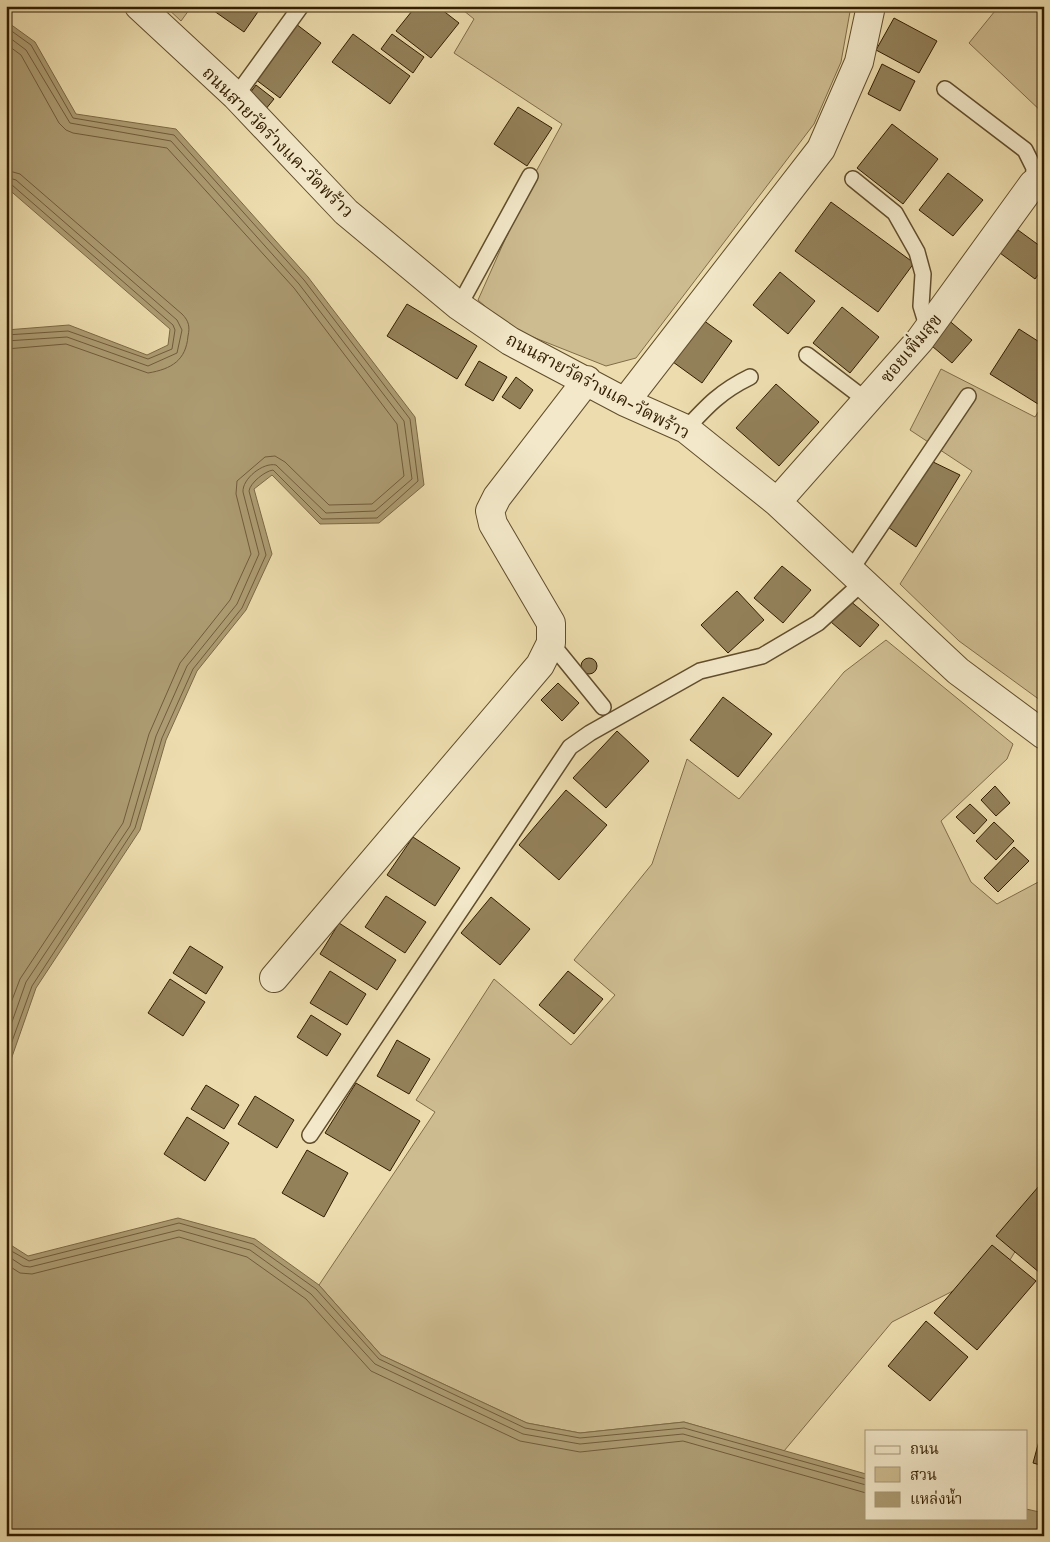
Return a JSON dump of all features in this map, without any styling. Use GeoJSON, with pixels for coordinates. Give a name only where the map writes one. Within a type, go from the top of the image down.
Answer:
{"type":"FeatureCollection","features":[{"type":"Feature","properties":{"kind":"street","name":"ถนนสายวัดร่างแค-วัดพร้าว"},"geometry":{"type":"LineString","coordinates":[[139,6],[236,96],[346,212],[459,306],[510,341],[587,380],[625,402],[686,429],[777,502],[958,671],[1044,735]]}},
{"type":"Feature","properties":{"kind":"street"},"geometry":{"type":"LineString","coordinates":[[625,402],[821,149],[859,62],[871,6]]}},
{"type":"Feature","properties":{"kind":"street","name":"ซอยเพิ่มสุข"},"geometry":{"type":"LineString","coordinates":[[777,502],[928,329],[1033,184]]}},
{"type":"Feature","properties":{"kind":"street"},"geometry":{"type":"LineString","coordinates":[[274,978],[540,665],[551,643],[551,623],[493,524],[490,511],[498,496],[587,380]]}},
{"type":"Feature","properties":{"kind":"lane"},"geometry":{"type":"LineString","coordinates":[[236,96],[301,6]]}},
{"type":"Feature","properties":{"kind":"lane"},"geometry":{"type":"LineString","coordinates":[[945,89],[1025,150],[1034,168],[1033,184]]}},
{"type":"Feature","properties":{"kind":"lane"},"geometry":{"type":"LineString","coordinates":[[459,306],[530,176]]}},
{"type":"Feature","properties":{"kind":"lane"},"geometry":{"type":"LineString","coordinates":[[853,179],[895,213],[918,252],[923,274],[920,306],[928,329]]}},
{"type":"Feature","properties":{"kind":"lane"},"geometry":{"type":"LineString","coordinates":[[807,355],[866,400]]}},
{"type":"Feature","properties":{"kind":"lane"},"geometry":{"type":"LineString","coordinates":[[686,429],[712,400],[750,377]]}},
{"type":"Feature","properties":{"kind":"lane"},"geometry":{"type":"LineString","coordinates":[[310,1135],[570,747],[590,733],[700,671],[762,656],[818,623],[856,577],[968,396]]}},
{"type":"Feature","properties":{"kind":"lane"},"geometry":{"type":"LineString","coordinates":[[551,643],[603,707]]}},
{"type":"Feature","properties":{"kind":"green space"},"geometry":{"type":"Polygon","coordinates":[[[165,6],[192,6],[181,21],[165,6]]]}},
{"type":"Feature","properties":{"kind":"green space"},"geometry":{"type":"Polygon","coordinates":[[[458,6],[851,6],[841,62],[814,124],[636,358],[606,366],[510,328],[478,300],[533,177],[562,124],[454,53],[474,19],[458,6]]]}},
{"type":"Feature","properties":{"kind":"green space"},"geometry":{"type":"Polygon","coordinates":[[[999,6],[1044,6],[1044,114],[969,43],[999,6]]]}},
{"type":"Feature","properties":{"kind":"green space"},"geometry":{"type":"Polygon","coordinates":[[[941,369],[1035,417],[1044,403],[1044,703],[959,641],[900,584],[972,471],[910,430],[941,369]]]}},
{"type":"Feature","properties":{"kind":"green space"},"geometry":{"type":"Polygon","coordinates":[[[886,640],[1013,744],[1007,759],[941,821],[971,882],[997,904],[1044,879],[1044,1205],[1008,1263],[892,1322],[784,1451],[684,1422],[580,1433],[527,1423],[381,1355],[319,1285],[435,1112],[416,1100],[494,979],[571,1045],[615,995],[574,960],[652,864],[687,759],[739,799],[844,672],[886,640]]]}},
{"type":"Feature","properties":{"kind":"water"},"geometry":{"type":"Polygon","coordinates":[[[6,21],[35,42],[76,114],[176,129],[308,277],[415,417],[424,485],[379,523],[320,524],[272,475],[254,489],[272,554],[246,610],[197,671],[166,740],[140,830],[36,988],[6,1074],[6,330],[69,325],[147,355],[168,345],[170,329],[6,187],[6,21]]]}},
{"type":"Feature","properties":{"kind":"water"},"geometry":{"type":"Polygon","coordinates":[[[178,1218],[255,1239],[319,1285],[381,1355],[527,1423],[580,1433],[684,1422],[865,1474],[865,1520],[1028,1520],[1028,1509],[1044,1513],[1044,1536],[6,1536],[6,1242],[28,1256],[178,1218]]]}},
{"type":"Feature","properties":{"kind":"building"},"geometry":{"type":"Polygon","coordinates":[[[207,6],[262,6],[244,32],[207,6]]]}},
{"type":"Feature","properties":{"kind":"building"},"geometry":{"type":"Polygon","coordinates":[[[416,6],[437,6],[459,23],[431,58],[396,31],[416,6]]]}},
{"type":"Feature","properties":{"kind":"building"},"geometry":{"type":"Polygon","coordinates":[[[894,18],[937,41],[919,73],[876,50],[894,18]]]}},
{"type":"Feature","properties":{"kind":"building"},"geometry":{"type":"Polygon","coordinates":[[[296,24],[321,43],[280,98],[255,79],[296,24]]]}},
{"type":"Feature","properties":{"kind":"building"},"geometry":{"type":"Polygon","coordinates":[[[353,34],[410,76],[390,104],[332,62],[353,34]]]}},
{"type":"Feature","properties":{"kind":"building"},"geometry":{"type":"Polygon","coordinates":[[[392,34],[424,57],[413,73],[381,49],[392,34]]]}},
{"type":"Feature","properties":{"kind":"building"},"geometry":{"type":"Polygon","coordinates":[[[882,64],[915,81],[900,111],[868,94],[882,64]]]}},
{"type":"Feature","properties":{"kind":"building"},"geometry":{"type":"Polygon","coordinates":[[[256,85],[274,99],[265,110],[247,97],[256,85]]]}},
{"type":"Feature","properties":{"kind":"building"},"geometry":{"type":"Polygon","coordinates":[[[518,107],[552,128],[527,166],[494,144],[518,107]]]}},
{"type":"Feature","properties":{"kind":"building"},"geometry":{"type":"Polygon","coordinates":[[[892,124],[938,159],[903,204],[857,168],[892,124]]]}},
{"type":"Feature","properties":{"kind":"building"},"geometry":{"type":"Polygon","coordinates":[[[948,173],[983,200],[953,236],[919,210],[948,173]]]}},
{"type":"Feature","properties":{"kind":"building"},"geometry":{"type":"Polygon","coordinates":[[[831,202],[914,263],[878,312],[795,251],[831,202]]]}},
{"type":"Feature","properties":{"kind":"building"},"geometry":{"type":"Polygon","coordinates":[[[1018,230],[1044,249],[1044,267],[1035,279],[1000,253],[1018,230]]]}},
{"type":"Feature","properties":{"kind":"building"},"geometry":{"type":"Polygon","coordinates":[[[780,272],[815,301],[788,334],[753,305],[780,272]]]}},
{"type":"Feature","properties":{"kind":"building"},"geometry":{"type":"Polygon","coordinates":[[[407,304],[477,346],[457,379],[387,336],[407,304]]]}},
{"type":"Feature","properties":{"kind":"building"},"geometry":{"type":"Polygon","coordinates":[[[842,307],[879,337],[850,373],[813,343],[842,307]]]}},
{"type":"Feature","properties":{"kind":"building"},"geometry":{"type":"Polygon","coordinates":[[[946,318],[972,340],[952,363],[926,341],[946,318]]]}},
{"type":"Feature","properties":{"kind":"building"},"geometry":{"type":"Polygon","coordinates":[[[703,320],[732,341],[702,383],[673,362],[703,320]]]}},
{"type":"Feature","properties":{"kind":"building"},"geometry":{"type":"Polygon","coordinates":[[[1019,329],[1044,345],[1044,395],[1038,404],[990,374],[1019,329]]]}},
{"type":"Feature","properties":{"kind":"building"},"geometry":{"type":"Polygon","coordinates":[[[479,361],[507,377],[493,401],[465,385],[479,361]]]}},
{"type":"Feature","properties":{"kind":"building"},"geometry":{"type":"Polygon","coordinates":[[[516,377],[533,390],[520,409],[502,397],[516,377]]]}},
{"type":"Feature","properties":{"kind":"building"},"geometry":{"type":"Polygon","coordinates":[[[776,384],[819,422],[779,466],[736,428],[776,384]]]}},
{"type":"Feature","properties":{"kind":"building"},"geometry":{"type":"Polygon","coordinates":[[[929,460],[960,475],[916,547],[888,527],[929,460]]]}},
{"type":"Feature","properties":{"kind":"building"},"geometry":{"type":"Polygon","coordinates":[[[782,566],[811,590],[783,623],[754,598],[782,566]]]}},
{"type":"Feature","properties":{"kind":"building"},"geometry":{"type":"Polygon","coordinates":[[[737,591],[764,620],[728,653],[701,625],[737,591]]]}},
{"type":"Feature","properties":{"kind":"building"},"geometry":{"type":"Polygon","coordinates":[[[849,600],[879,625],[860,647],[831,622],[849,600]]]}},
{"type":"Feature","properties":{"kind":"building"},"geometry":{"type":"Polygon","coordinates":[[[589,658],[597,666],[589,674],[581,666],[589,658]]]}},
{"type":"Feature","properties":{"kind":"building"},"geometry":{"type":"Polygon","coordinates":[[[558,683],[579,703],[562,721],[541,700],[558,683]]]}},
{"type":"Feature","properties":{"kind":"building"},"geometry":{"type":"Polygon","coordinates":[[[723,697],[772,734],[738,777],[690,740],[723,697]]]}},
{"type":"Feature","properties":{"kind":"building"},"geometry":{"type":"Polygon","coordinates":[[[617,731],[649,761],[606,808],[573,778],[617,731]]]}},
{"type":"Feature","properties":{"kind":"building"},"geometry":{"type":"Polygon","coordinates":[[[995,786],[1010,803],[996,816],[981,800],[995,786]]]}},
{"type":"Feature","properties":{"kind":"building"},"geometry":{"type":"Polygon","coordinates":[[[566,790],[607,825],[559,880],[519,845],[566,790]]]}},
{"type":"Feature","properties":{"kind":"building"},"geometry":{"type":"Polygon","coordinates":[[[970,804],[987,820],[974,834],[956,817],[970,804]]]}},
{"type":"Feature","properties":{"kind":"building"},"geometry":{"type":"Polygon","coordinates":[[[994,822],[1014,841],[996,860],[976,841],[994,822]]]}},
{"type":"Feature","properties":{"kind":"building"},"geometry":{"type":"Polygon","coordinates":[[[413,837],[460,868],[435,906],[387,875],[413,837]]]}},
{"type":"Feature","properties":{"kind":"building"},"geometry":{"type":"Polygon","coordinates":[[[1014,847],[1029,861],[998,892],[984,878],[1014,847]]]}},
{"type":"Feature","properties":{"kind":"building"},"geometry":{"type":"Polygon","coordinates":[[[386,896],[426,922],[405,953],[365,927],[386,896]]]}},
{"type":"Feature","properties":{"kind":"building"},"geometry":{"type":"Polygon","coordinates":[[[491,897],[530,929],[500,965],[461,933],[491,897]]]}},
{"type":"Feature","properties":{"kind":"building"},"geometry":{"type":"Polygon","coordinates":[[[339,923],[396,960],[377,990],[320,954],[339,923]]]}},
{"type":"Feature","properties":{"kind":"building"},"geometry":{"type":"Polygon","coordinates":[[[190,946],[223,967],[206,994],[173,973],[190,946]]]}},
{"type":"Feature","properties":{"kind":"building"},"geometry":{"type":"Polygon","coordinates":[[[330,971],[366,994],[347,1025],[310,1003],[330,971]]]}},
{"type":"Feature","properties":{"kind":"building"},"geometry":{"type":"Polygon","coordinates":[[[568,971],[603,999],[574,1034],[539,1005],[568,971]]]}},
{"type":"Feature","properties":{"kind":"building"},"geometry":{"type":"Polygon","coordinates":[[[170,979],[205,1002],[183,1036],[148,1013],[170,979]]]}},
{"type":"Feature","properties":{"kind":"building"},"geometry":{"type":"Polygon","coordinates":[[[311,1015],[341,1034],[327,1056],[297,1037],[311,1015]]]}},
{"type":"Feature","properties":{"kind":"building"},"geometry":{"type":"Polygon","coordinates":[[[397,1040],[430,1059],[409,1094],[377,1076],[397,1040]]]}},
{"type":"Feature","properties":{"kind":"building"},"geometry":{"type":"Polygon","coordinates":[[[356,1083],[420,1121],[390,1171],[325,1133],[356,1083]]]}},
{"type":"Feature","properties":{"kind":"building"},"geometry":{"type":"Polygon","coordinates":[[[206,1085],[239,1105],[224,1129],[191,1109],[206,1085]]]}},
{"type":"Feature","properties":{"kind":"building"},"geometry":{"type":"Polygon","coordinates":[[[255,1096],[294,1120],[277,1148],[238,1124],[255,1096]]]}},
{"type":"Feature","properties":{"kind":"building"},"geometry":{"type":"Polygon","coordinates":[[[187,1117],[229,1143],[205,1181],[164,1154],[187,1117]]]}},
{"type":"Feature","properties":{"kind":"building"},"geometry":{"type":"Polygon","coordinates":[[[307,1150],[348,1173],[324,1217],[282,1193],[307,1150]]]}},
{"type":"Feature","properties":{"kind":"building"},"geometry":{"type":"Polygon","coordinates":[[[1039,1186],[1044,1189],[1044,1269],[1040,1273],[996,1236],[1039,1186]]]}},
{"type":"Feature","properties":{"kind":"building"},"geometry":{"type":"Polygon","coordinates":[[[992,1245],[1036,1281],[977,1350],[934,1313],[992,1245]]]}},
{"type":"Feature","properties":{"kind":"building"},"geometry":{"type":"Polygon","coordinates":[[[926,1321],[968,1357],[930,1401],[888,1366],[926,1321]]]}},
{"type":"Feature","properties":{"kind":"building"},"geometry":{"type":"Polygon","coordinates":[[[1042,1430],[1044,1431],[1044,1466],[1033,1463],[1042,1430]]]}}]}
